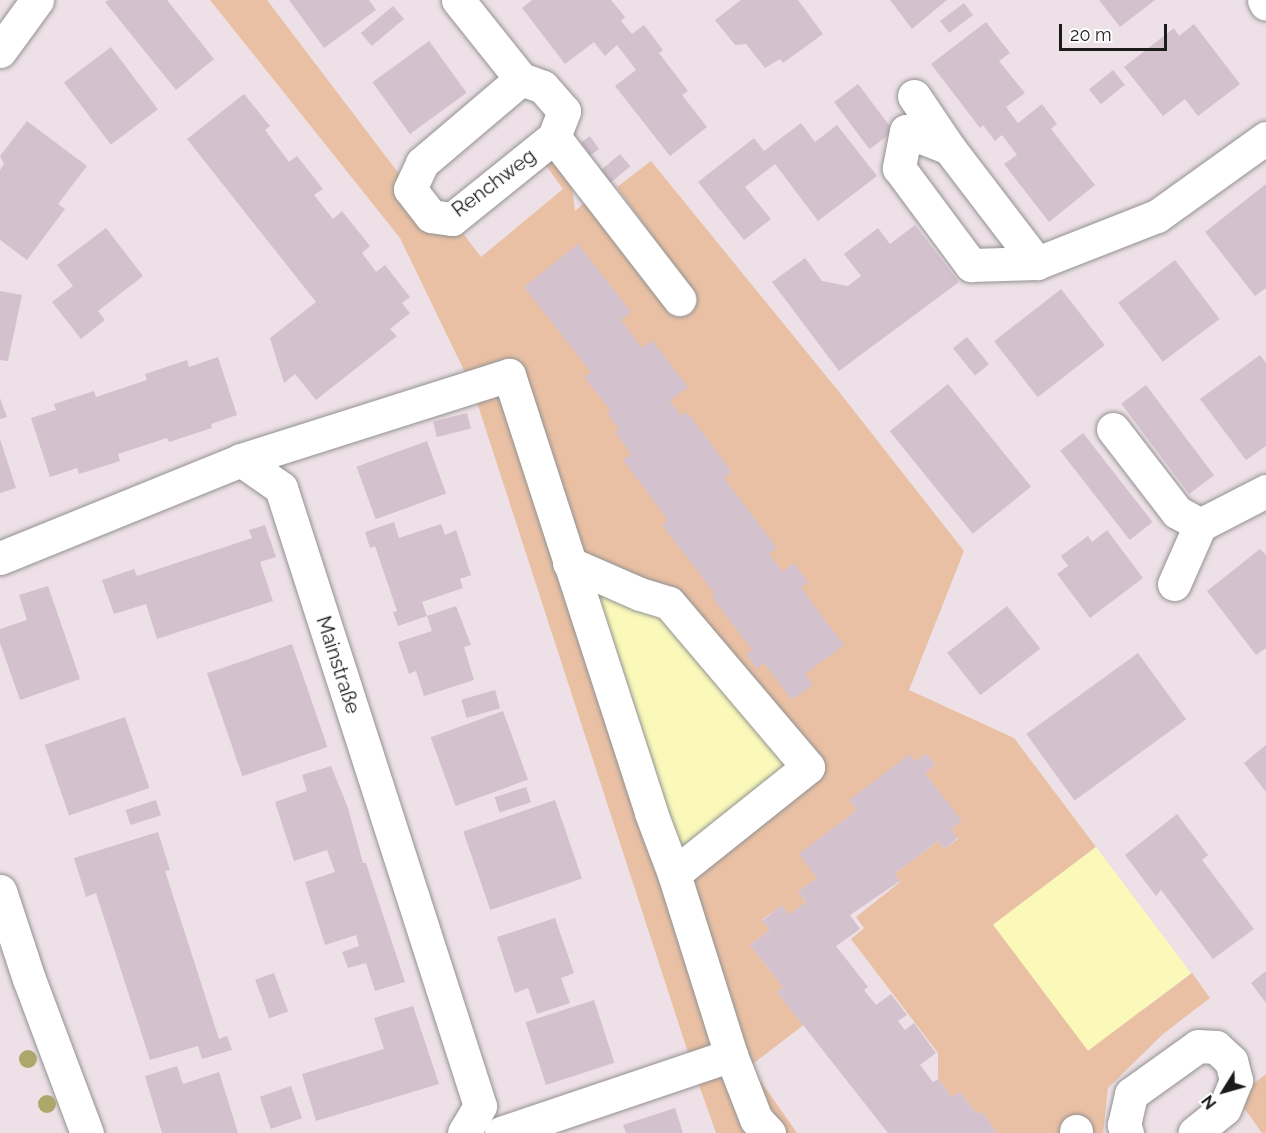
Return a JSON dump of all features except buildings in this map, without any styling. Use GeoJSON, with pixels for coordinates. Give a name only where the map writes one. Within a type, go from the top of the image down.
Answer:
{"type":"FeatureCollection","features":[{"type":"Feature","properties":{"kind":"street"},"geometry":{"type":"LineString","coordinates":[[0,51],[37,0]]}},
{"type":"Feature","properties":{"kind":"street","name":"Renchweg"},"geometry":{"type":"LineString","coordinates":[[458,0],[521,79],[543,87],[564,111],[554,137],[452,219],[431,216],[410,189],[422,164],[521,79]]}},
{"type":"Feature","properties":{"kind":"street"},"geometry":{"type":"LineString","coordinates":[[1264,0],[1266,4]]}},
{"type":"Feature","properties":{"kind":"street"},"geometry":{"type":"LineString","coordinates":[[914,96],[949,148],[1037,263]]}},
{"type":"Feature","properties":{"kind":"street"},"geometry":{"type":"LineString","coordinates":[[949,148],[906,131],[899,168],[971,265],[1037,263],[1156,216],[1266,138]]}},
{"type":"Feature","properties":{"kind":"street"},"geometry":{"type":"LineString","coordinates":[[554,137],[679,299]]}},
{"type":"Feature","properties":{"kind":"street"},"geometry":{"type":"LineString","coordinates":[[0,558],[241,460],[509,375],[651,813],[674,874],[731,1055],[756,1119],[769,1133]]}},
{"type":"Feature","properties":{"kind":"street"},"geometry":{"type":"LineString","coordinates":[[1113,429],[1177,512],[1200,525]]}},
{"type":"Feature","properties":{"kind":"street","name":"Mainstraße"},"geometry":{"type":"LineString","coordinates":[[241,460],[281,488],[480,1106],[464,1133]]}},
{"type":"Feature","properties":{"kind":"street"},"geometry":{"type":"LineString","coordinates":[[1174,584],[1200,525],[1266,491]]}},
{"type":"Feature","properties":{"kind":"street"},"geometry":{"type":"LineString","coordinates":[[569,562],[640,594],[669,603],[808,767],[674,874]]}},
{"type":"Feature","properties":{"kind":"street"},"geometry":{"type":"LineString","coordinates":[[0,891],[28,979],[87,1133]]}},
{"type":"Feature","properties":{"kind":"street"},"geometry":{"type":"LineString","coordinates":[[1127,1133],[1124,1125],[1131,1094],[1198,1046],[1216,1047],[1231,1061],[1236,1080],[1224,1109],[1194,1133]]}},
{"type":"Feature","properties":{"kind":"street"},"geometry":{"type":"LineString","coordinates":[[501,1133],[731,1055]]}},
{"type":"Feature","properties":{"kind":"shaded area"},"geometry":{"type":"Polygon","coordinates":[[[210,0],[267,0],[431,216],[452,219],[481,257],[563,189],[536,152],[549,141],[570,171],[575,211],[591,197],[695,296],[617,187],[651,161],[840,393],[964,551],[909,690],[1014,738],[1096,847],[994,926],[1144,1009],[1192,973],[1210,998],[1163,1034],[1108,1088],[1103,1133],[994,1133],[996,1131],[981,1111],[977,1114],[960,1092],[952,1097],[938,1079],[938,1053],[851,939],[864,928],[856,917],[900,882],[894,874],[938,841],[944,849],[958,839],[951,829],[961,821],[925,773],[935,765],[926,754],[915,762],[910,755],[850,801],[857,810],[800,854],[817,878],[798,892],[806,902],[789,915],[781,906],[762,920],[770,930],[750,945],[783,987],[777,992],[805,1024],[750,1066],[797,1133],[716,1133],[472,387],[400,238],[210,0]]]}},
{"type":"Feature","properties":{"kind":"shaded area"},"geometry":{"type":"Polygon","coordinates":[[[1266,1074],[1266,1133],[1262,1133],[1236,1097],[1266,1074]]]}},
{"type":"Feature","properties":{"kind":"green space"},"geometry":{"type":"Polygon","coordinates":[[[569,563],[640,594],[808,767],[674,874],[569,563]]]}},
{"type":"Feature","properties":{"kind":"green space"},"geometry":{"type":"Polygon","coordinates":[[[1096,847],[1191,973],[1088,1051],[993,925],[1096,847]]]}}]}
